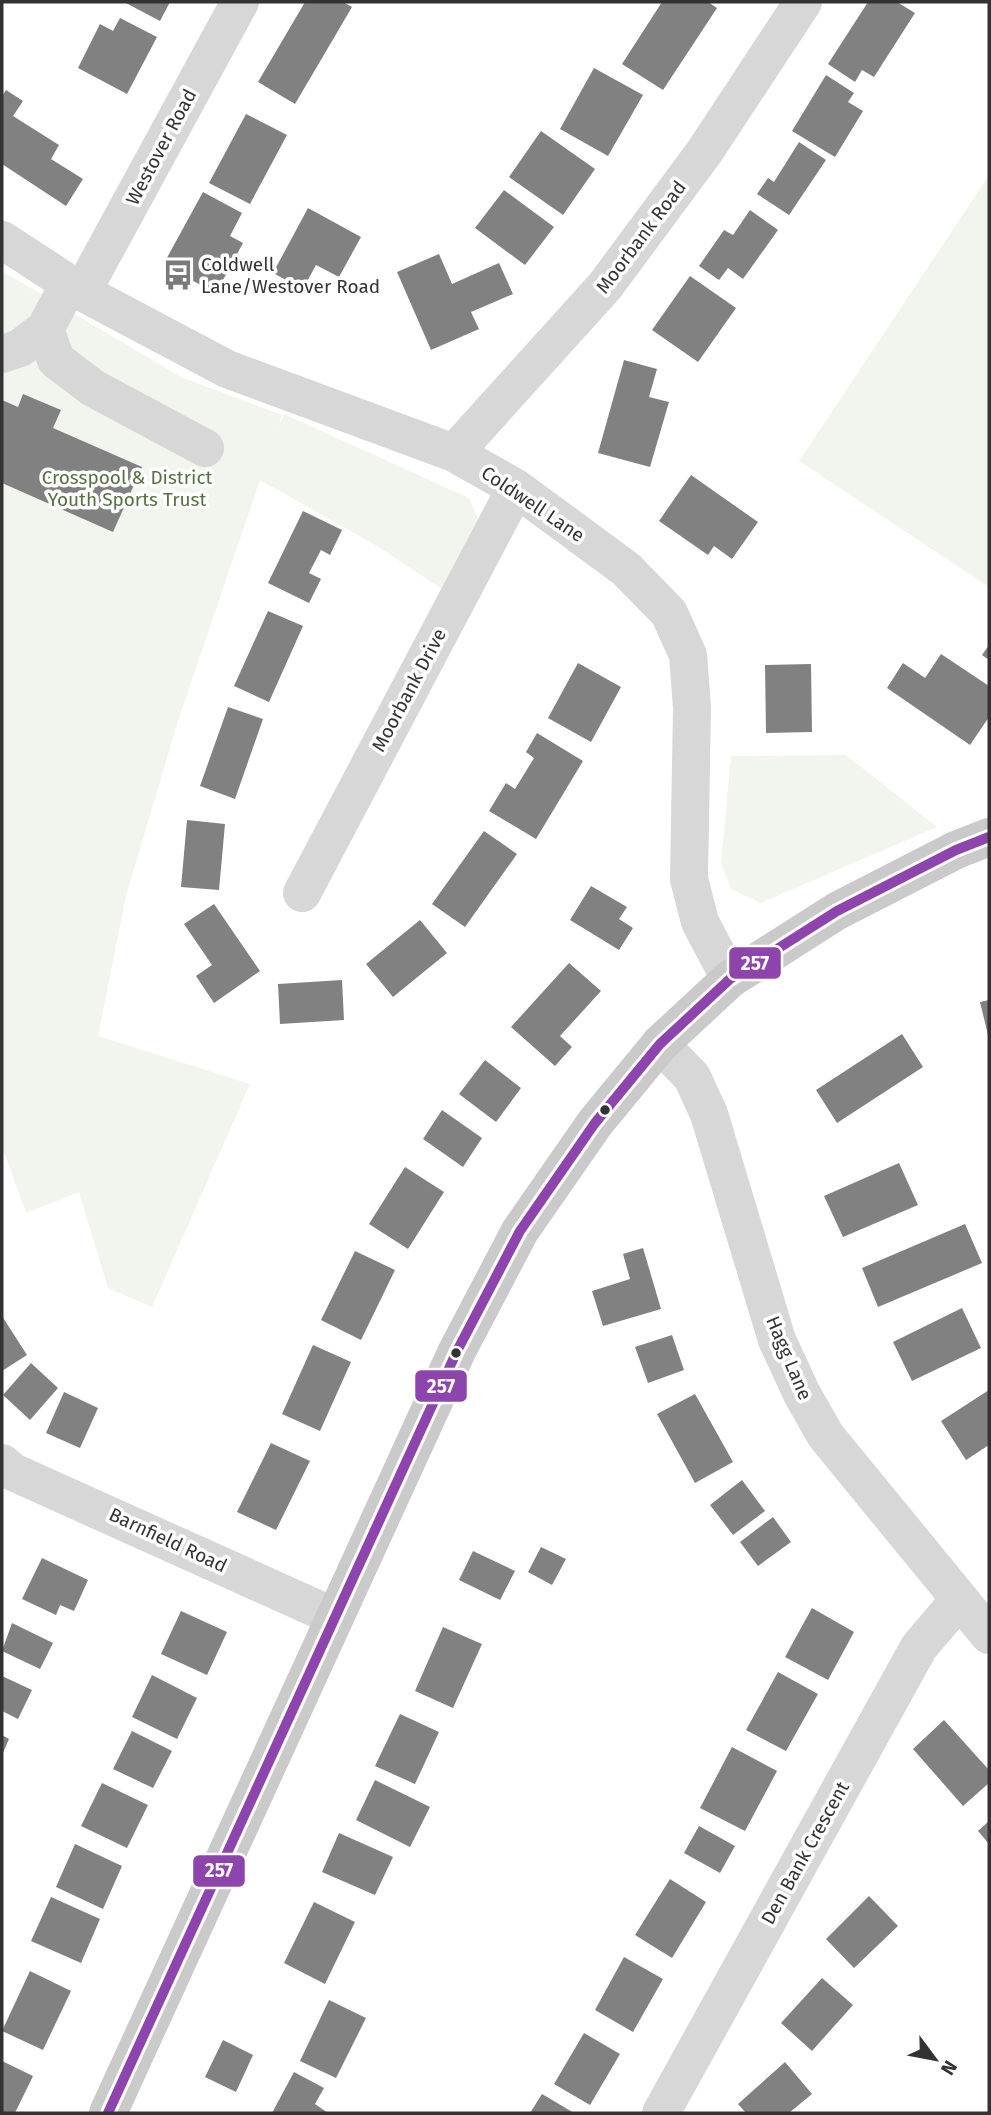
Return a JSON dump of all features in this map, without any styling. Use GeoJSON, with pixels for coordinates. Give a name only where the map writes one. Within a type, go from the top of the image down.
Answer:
{"type":"FeatureCollection","features":[{"type":"Feature","properties":{"kind":"main road"},"geometry":{"type":"LineString","coordinates":[[108,2113],[457,1351],[520,1231],[595,1123],[660,1044],[730,979],[837,911],[989,836]]}},
{"type":"Feature","properties":{"kind":"street","name":"Westover Road"},"geometry":{"type":"LineString","coordinates":[[45,328],[76,288],[240,2]]}},
{"type":"Feature","properties":{"kind":"street","name":"Moorbank Road"},"geometry":{"type":"LineString","coordinates":[[454,453],[605,286],[705,151],[803,2]]}},
{"type":"Feature","properties":{"kind":"street","name":"Coldwell Lane"},"geometry":{"type":"LineString","coordinates":[[2,240],[76,288],[228,369],[454,453],[516,488],[626,569],[669,613],[688,656],[692,707],[689,879],[700,922],[730,979]]}},
{"type":"Feature","properties":{"kind":"street"},"geometry":{"type":"LineString","coordinates":[[2,354],[20,348],[45,328],[56,360],[93,388],[205,447]]}},
{"type":"Feature","properties":{"kind":"street","name":"Moorbank Drive"},"geometry":{"type":"LineString","coordinates":[[302,893],[516,488]]}},
{"type":"Feature","properties":{"kind":"street","name":"Hagg Lane"},"geometry":{"type":"LineString","coordinates":[[660,1044],[692,1077],[709,1114],[777,1340],[802,1394],[826,1436],[989,1634]]}},
{"type":"Feature","properties":{"kind":"street","name":"Barnfield Road"},"geometry":{"type":"LineString","coordinates":[[5,1477],[335,1617]]}},
{"type":"Feature","properties":{"kind":"street","name":"Den Bank Crescent"},"geometry":{"type":"LineString","coordinates":[[661,2113],[919,1647],[959,1600]]}},
{"type":"Feature","properties":{"kind":"green space"},"geometry":{"type":"Polygon","coordinates":[[[989,175],[989,587],[799,461],[989,175]]]}},
{"type":"Feature","properties":{"kind":"green space","name":"Crosspool & District Youth Sports Trust"},"geometry":{"type":"Polygon","coordinates":[[[2,271],[181,377],[282,415],[278,428],[284,414],[469,498],[478,519],[442,589],[377,546],[260,480],[178,721],[126,896],[98,1036],[250,1084],[152,1307],[108,1288],[79,1192],[26,1213],[2,1146],[2,271]]]}},
{"type":"Feature","properties":{"kind":"green space"},"geometry":{"type":"Polygon","coordinates":[[[846,755],[937,827],[761,903],[731,889],[721,863],[731,756],[846,755]]]}},
{"type":"Feature","properties":{"kind":"building"},"geometry":{"type":"Polygon","coordinates":[[[124,2],[170,2],[160,21],[124,2]]]}},
{"type":"Feature","properties":{"kind":"building"},"geometry":{"type":"Polygon","coordinates":[[[305,2],[343,2],[352,7],[295,104],[258,82],[305,2]]]}},
{"type":"Feature","properties":{"kind":"building"},"geometry":{"type":"Polygon","coordinates":[[[662,2],[708,2],[717,8],[663,90],[622,64],[662,2]]]}},
{"type":"Feature","properties":{"kind":"building"},"geometry":{"type":"Polygon","coordinates":[[[868,2],[897,2],[915,13],[874,77],[862,70],[855,82],[828,64],[868,2]]]}},
{"type":"Feature","properties":{"kind":"building"},"geometry":{"type":"Polygon","coordinates":[[[120,18],[157,37],[127,94],[78,68],[100,24],[113,31],[120,18]]]}},
{"type":"Feature","properties":{"kind":"building"},"geometry":{"type":"Polygon","coordinates":[[[594,68],[643,95],[608,156],[560,129],[594,68]]]}},
{"type":"Feature","properties":{"kind":"building"},"geometry":{"type":"Polygon","coordinates":[[[826,75],[854,93],[848,102],[863,111],[835,157],[792,131],[826,75]]]}},
{"type":"Feature","properties":{"kind":"building"},"geometry":{"type":"Polygon","coordinates":[[[6,90],[23,101],[13,116],[59,145],[51,159],[83,179],[66,206],[2,164],[2,96],[6,90]]]}},
{"type":"Feature","properties":{"kind":"building"},"geometry":{"type":"Polygon","coordinates":[[[246,114],[287,135],[250,204],[209,183],[246,114]]]}},
{"type":"Feature","properties":{"kind":"building"},"geometry":{"type":"Polygon","coordinates":[[[541,131],[595,169],[563,215],[509,177],[541,131]]]}},
{"type":"Feature","properties":{"kind":"building"},"geometry":{"type":"Polygon","coordinates":[[[799,142],[826,160],[789,215],[757,194],[768,178],[774,182],[799,142]]]}},
{"type":"Feature","properties":{"kind":"building"},"geometry":{"type":"Polygon","coordinates":[[[504,190],[554,227],[525,265],[475,228],[504,190]]]}},
{"type":"Feature","properties":{"kind":"building"},"geometry":{"type":"Polygon","coordinates":[[[203,192],[242,213],[230,236],[243,243],[216,293],[163,265],[203,192]]]}},
{"type":"Feature","properties":{"kind":"building"},"geometry":{"type":"Polygon","coordinates":[[[308,208],[361,237],[339,277],[316,265],[303,289],[273,273],[308,208]]]}},
{"type":"Feature","properties":{"kind":"building"},"geometry":{"type":"Polygon","coordinates":[[[750,210],[778,230],[743,279],[728,268],[719,280],[699,266],[724,230],[733,235],[750,210]]]}},
{"type":"Feature","properties":{"kind":"building"},"geometry":{"type":"Polygon","coordinates":[[[439,254],[452,284],[499,263],[513,294],[471,312],[479,329],[431,350],[397,272],[439,254]]]}},
{"type":"Feature","properties":{"kind":"building"},"geometry":{"type":"Polygon","coordinates":[[[690,276],[736,308],[698,362],[652,330],[690,276]]]}},
{"type":"Feature","properties":{"kind":"building"},"geometry":{"type":"Polygon","coordinates":[[[624,360],[657,369],[649,397],[669,402],[650,467],[598,453],[624,360]]]}},
{"type":"Feature","properties":{"kind":"building"},"geometry":{"type":"Polygon","coordinates":[[[23,394],[61,410],[53,428],[142,467],[113,532],[2,483],[2,400],[18,407],[23,394]]]}},
{"type":"Feature","properties":{"kind":"building"},"geometry":{"type":"Polygon","coordinates":[[[691,475],[758,522],[732,559],[714,546],[708,555],[659,521],[691,475]]]}},
{"type":"Feature","properties":{"kind":"building"},"geometry":{"type":"Polygon","coordinates":[[[303,511],[342,530],[330,555],[321,550],[309,573],[321,579],[309,603],[268,583],[303,511]]]}},
{"type":"Feature","properties":{"kind":"building"},"geometry":{"type":"Polygon","coordinates":[[[268,611],[303,626],[269,702],[234,686],[268,611]]]}},
{"type":"Feature","properties":{"kind":"building"},"geometry":{"type":"Polygon","coordinates":[[[989,645],[989,660],[982,655],[989,645]]]}},
{"type":"Feature","properties":{"kind":"building"},"geometry":{"type":"Polygon","coordinates":[[[941,654],[989,686],[989,717],[970,745],[887,688],[903,663],[925,678],[941,654]]]}},
{"type":"Feature","properties":{"kind":"building"},"geometry":{"type":"Polygon","coordinates":[[[578,663],[621,687],[591,742],[548,718],[578,663]]]}},
{"type":"Feature","properties":{"kind":"building"},"geometry":{"type":"Polygon","coordinates":[[[811,664],[812,732],[766,733],[765,665],[811,664]]]}},
{"type":"Feature","properties":{"kind":"building"},"geometry":{"type":"Polygon","coordinates":[[[228,707],[263,719],[235,799],[200,786],[228,707]]]}},
{"type":"Feature","properties":{"kind":"building"},"geometry":{"type":"Polygon","coordinates":[[[537,733],[583,761],[536,839],[489,811],[506,783],[515,789],[523,776],[534,758],[526,752],[537,733]]]}},
{"type":"Feature","properties":{"kind":"building"},"geometry":{"type":"Polygon","coordinates":[[[187,820],[225,824],[219,890],[181,887],[187,820]]]}},
{"type":"Feature","properties":{"kind":"building"},"geometry":{"type":"Polygon","coordinates":[[[484,831],[517,854],[465,927],[432,904],[484,831]]]}},
{"type":"Feature","properties":{"kind":"building"},"geometry":{"type":"Polygon","coordinates":[[[591,886],[627,907],[619,919],[633,928],[619,950],[570,920],[591,886]]]}},
{"type":"Feature","properties":{"kind":"building"},"geometry":{"type":"Polygon","coordinates":[[[214,904],[260,971],[214,1003],[196,976],[212,965],[184,924],[214,904]]]}},
{"type":"Feature","properties":{"kind":"building"},"geometry":{"type":"Polygon","coordinates":[[[420,920],[447,953],[393,997],[366,964],[420,920]]]}},
{"type":"Feature","properties":{"kind":"building"},"geometry":{"type":"Polygon","coordinates":[[[569,963],[601,991],[560,1036],[572,1047],[555,1066],[511,1027],[569,963]]]}},
{"type":"Feature","properties":{"kind":"building"},"geometry":{"type":"Polygon","coordinates":[[[342,980],[344,1020],[280,1024],[278,984],[342,980]]]}},
{"type":"Feature","properties":{"kind":"building"},"geometry":{"type":"Polygon","coordinates":[[[989,1000],[989,1035],[988,1035],[980,1002],[989,1000]]]}},
{"type":"Feature","properties":{"kind":"building"},"geometry":{"type":"Polygon","coordinates":[[[902,1034],[923,1067],[837,1123],[816,1090],[902,1034]]]}},
{"type":"Feature","properties":{"kind":"building"},"geometry":{"type":"Polygon","coordinates":[[[485,1060],[521,1088],[496,1122],[459,1094],[485,1060]]]}},
{"type":"Feature","properties":{"kind":"building"},"geometry":{"type":"Polygon","coordinates":[[[442,1110],[482,1138],[463,1167],[423,1139],[442,1110]]]}},
{"type":"Feature","properties":{"kind":"building"},"geometry":{"type":"Polygon","coordinates":[[[899,1163],[918,1205],[843,1237],[824,1196],[899,1163]]]}},
{"type":"Feature","properties":{"kind":"building"},"geometry":{"type":"Polygon","coordinates":[[[405,1167],[444,1192],[408,1249],[369,1224],[405,1167]]]}},
{"type":"Feature","properties":{"kind":"building"},"geometry":{"type":"Polygon","coordinates":[[[965,1224],[982,1263],[878,1307],[862,1268],[965,1224]]]}},
{"type":"Feature","properties":{"kind":"building"},"geometry":{"type":"Polygon","coordinates":[[[643,1248],[661,1309],[603,1326],[592,1291],[630,1279],[623,1254],[643,1248]]]}},
{"type":"Feature","properties":{"kind":"building"},"geometry":{"type":"Polygon","coordinates":[[[355,1251],[395,1270],[361,1340],[321,1320],[355,1251]]]}},
{"type":"Feature","properties":{"kind":"building"},"geometry":{"type":"Polygon","coordinates":[[[962,1308],[981,1348],[912,1381],[893,1342],[962,1308]]]}},
{"type":"Feature","properties":{"kind":"building"},"geometry":{"type":"Polygon","coordinates":[[[2,1316],[27,1355],[2,1371],[2,1316]]]}},
{"type":"Feature","properties":{"kind":"building"},"geometry":{"type":"Polygon","coordinates":[[[672,1335],[684,1370],[648,1383],[635,1347],[672,1335]]]}},
{"type":"Feature","properties":{"kind":"building"},"geometry":{"type":"Polygon","coordinates":[[[313,1345],[351,1362],[320,1431],[282,1414],[313,1345]]]}},
{"type":"Feature","properties":{"kind":"building"},"geometry":{"type":"Polygon","coordinates":[[[31,1363],[58,1388],[30,1420],[3,1395],[31,1363]]]}},
{"type":"Feature","properties":{"kind":"building"},"geometry":{"type":"Polygon","coordinates":[[[989,1390],[989,1445],[966,1460],[941,1421],[989,1390]]]}},
{"type":"Feature","properties":{"kind":"building"},"geometry":{"type":"Polygon","coordinates":[[[64,1392],[98,1408],[80,1448],[46,1433],[64,1392]]]}},
{"type":"Feature","properties":{"kind":"building"},"geometry":{"type":"Polygon","coordinates":[[[695,1394],[733,1462],[695,1483],[657,1414],[695,1394]]]}},
{"type":"Feature","properties":{"kind":"building"},"geometry":{"type":"Polygon","coordinates":[[[271,1443],[310,1461],[276,1530],[237,1512],[271,1443]]]}},
{"type":"Feature","properties":{"kind":"building"},"geometry":{"type":"Polygon","coordinates":[[[742,1480],[765,1511],[733,1535],[710,1505],[742,1480]]]}},
{"type":"Feature","properties":{"kind":"building"},"geometry":{"type":"Polygon","coordinates":[[[773,1517],[791,1542],[758,1566],[740,1542],[773,1517]]]}},
{"type":"Feature","properties":{"kind":"building"},"geometry":{"type":"Polygon","coordinates":[[[541,1547],[566,1559],[552,1585],[528,1572],[541,1547]]]}},
{"type":"Feature","properties":{"kind":"building"},"geometry":{"type":"Polygon","coordinates":[[[473,1551],[515,1571],[500,1600],[459,1580],[473,1551]]]}},
{"type":"Feature","properties":{"kind":"building"},"geometry":{"type":"Polygon","coordinates":[[[42,1558],[88,1580],[74,1611],[60,1605],[56,1615],[22,1599],[42,1558]]]}},
{"type":"Feature","properties":{"kind":"building"},"geometry":{"type":"Polygon","coordinates":[[[812,1608],[854,1632],[828,1680],[785,1657],[812,1608]]]}},
{"type":"Feature","properties":{"kind":"building"},"geometry":{"type":"Polygon","coordinates":[[[181,1611],[227,1632],[207,1675],[161,1654],[181,1611]]]}},
{"type":"Feature","properties":{"kind":"building"},"geometry":{"type":"Polygon","coordinates":[[[12,1623],[53,1643],[40,1669],[2,1651],[12,1623]]]}},
{"type":"Feature","properties":{"kind":"building"},"geometry":{"type":"Polygon","coordinates":[[[443,1627],[482,1644],[453,1708],[415,1691],[443,1627]]]}},
{"type":"Feature","properties":{"kind":"building"},"geometry":{"type":"Polygon","coordinates":[[[778,1672],[818,1694],[786,1751],[746,1730],[778,1672]]]}},
{"type":"Feature","properties":{"kind":"building"},"geometry":{"type":"Polygon","coordinates":[[[152,1675],[197,1698],[177,1739],[132,1717],[152,1675]]]}},
{"type":"Feature","properties":{"kind":"building"},"geometry":{"type":"Polygon","coordinates":[[[2,1676],[32,1690],[18,1719],[2,1711],[2,1676]]]}},
{"type":"Feature","properties":{"kind":"building"},"geometry":{"type":"Polygon","coordinates":[[[400,1714],[439,1732],[415,1784],[375,1766],[400,1714]]]}},
{"type":"Feature","properties":{"kind":"building"},"geometry":{"type":"Polygon","coordinates":[[[944,1720],[989,1770],[989,1783],[963,1806],[913,1749],[944,1720]]]}},
{"type":"Feature","properties":{"kind":"building"},"geometry":{"type":"Polygon","coordinates":[[[132,1731],[172,1751],[153,1788],[113,1769],[132,1731]]]}},
{"type":"Feature","properties":{"kind":"building"},"geometry":{"type":"Polygon","coordinates":[[[2,1735],[9,1739],[2,1755],[2,1735]]]}},
{"type":"Feature","properties":{"kind":"building"},"geometry":{"type":"Polygon","coordinates":[[[732,1747],[777,1771],[745,1831],[700,1808],[732,1747]]]}},
{"type":"Feature","properties":{"kind":"building"},"geometry":{"type":"Polygon","coordinates":[[[375,1780],[430,1807],[410,1847],[356,1820],[375,1780]]]}},
{"type":"Feature","properties":{"kind":"building"},"geometry":{"type":"Polygon","coordinates":[[[102,1783],[148,1805],[127,1848],[81,1826],[102,1783]]]}},
{"type":"Feature","properties":{"kind":"building"},"geometry":{"type":"Polygon","coordinates":[[[989,1821],[989,1844],[978,1831],[989,1821]]]}},
{"type":"Feature","properties":{"kind":"building"},"geometry":{"type":"Polygon","coordinates":[[[699,1826],[735,1846],[720,1873],[684,1853],[699,1826]]]}},
{"type":"Feature","properties":{"kind":"building"},"geometry":{"type":"Polygon","coordinates":[[[339,1833],[393,1857],[375,1895],[322,1872],[339,1833]]]}},
{"type":"Feature","properties":{"kind":"building"},"geometry":{"type":"Polygon","coordinates":[[[75,1844],[122,1866],[103,1909],[56,1887],[75,1844]]]}},
{"type":"Feature","properties":{"kind":"building"},"geometry":{"type":"Polygon","coordinates":[[[670,1879],[706,1902],[672,1958],[635,1935],[670,1879]]]}},
{"type":"Feature","properties":{"kind":"building"},"geometry":{"type":"Polygon","coordinates":[[[869,1896],[898,1926],[854,1968],[826,1939],[869,1896]]]}},
{"type":"Feature","properties":{"kind":"building"},"geometry":{"type":"Polygon","coordinates":[[[51,1897],[100,1919],[81,1963],[31,1941],[51,1897]]]}},
{"type":"Feature","properties":{"kind":"building"},"geometry":{"type":"Polygon","coordinates":[[[314,1902],[355,1922],[325,1984],[284,1963],[314,1902]]]}},
{"type":"Feature","properties":{"kind":"building"},"geometry":{"type":"Polygon","coordinates":[[[624,1957],[663,1979],[633,2032],[595,2010],[624,1957]]]}},
{"type":"Feature","properties":{"kind":"building"},"geometry":{"type":"Polygon","coordinates":[[[30,1971],[71,1991],[43,2050],[2,2031],[30,1971]]]}},
{"type":"Feature","properties":{"kind":"building"},"geometry":{"type":"Polygon","coordinates":[[[822,1978],[853,2005],[812,2051],[781,2023],[822,1978]]]}},
{"type":"Feature","properties":{"kind":"building"},"geometry":{"type":"Polygon","coordinates":[[[329,2000],[366,2018],[336,2078],[300,2061],[329,2000]]]}},
{"type":"Feature","properties":{"kind":"building"},"geometry":{"type":"Polygon","coordinates":[[[584,2033],[620,2054],[590,2105],[554,2084],[584,2033]]]}},
{"type":"Feature","properties":{"kind":"building"},"geometry":{"type":"Polygon","coordinates":[[[223,2040],[253,2055],[236,2092],[205,2077],[223,2040]]]}},
{"type":"Feature","properties":{"kind":"building"},"geometry":{"type":"Polygon","coordinates":[[[2,2061],[33,2076],[15,2113],[2,2113],[2,2061]]]}},
{"type":"Feature","properties":{"kind":"building"},"geometry":{"type":"Polygon","coordinates":[[[785,2062],[812,2094],[789,2113],[746,2113],[738,2104],[785,2062]]]}},
{"type":"Feature","properties":{"kind":"building"},"geometry":{"type":"Polygon","coordinates":[[[294,2072],[324,2088],[315,2104],[328,2113],[272,2113],[294,2072]]]}},
{"type":"Feature","properties":{"kind":"building"},"geometry":{"type":"Polygon","coordinates":[[[542,2094],[574,2113],[530,2113],[542,2094]]]}},
{"type":"Feature","properties":{"kind":"transit line","name":"257"},"geometry":{"type":"LineString","coordinates":[[108,2113],[457,1351],[520,1231],[595,1123],[660,1044],[730,979],[837,911],[956,850],[989,837]]}},
{"type":"Feature","properties":{"kind":"place","name":"Coldwell Lane/Westover Road"},"geometry":{"type":"Point","coordinates":[178,275]}}]}
